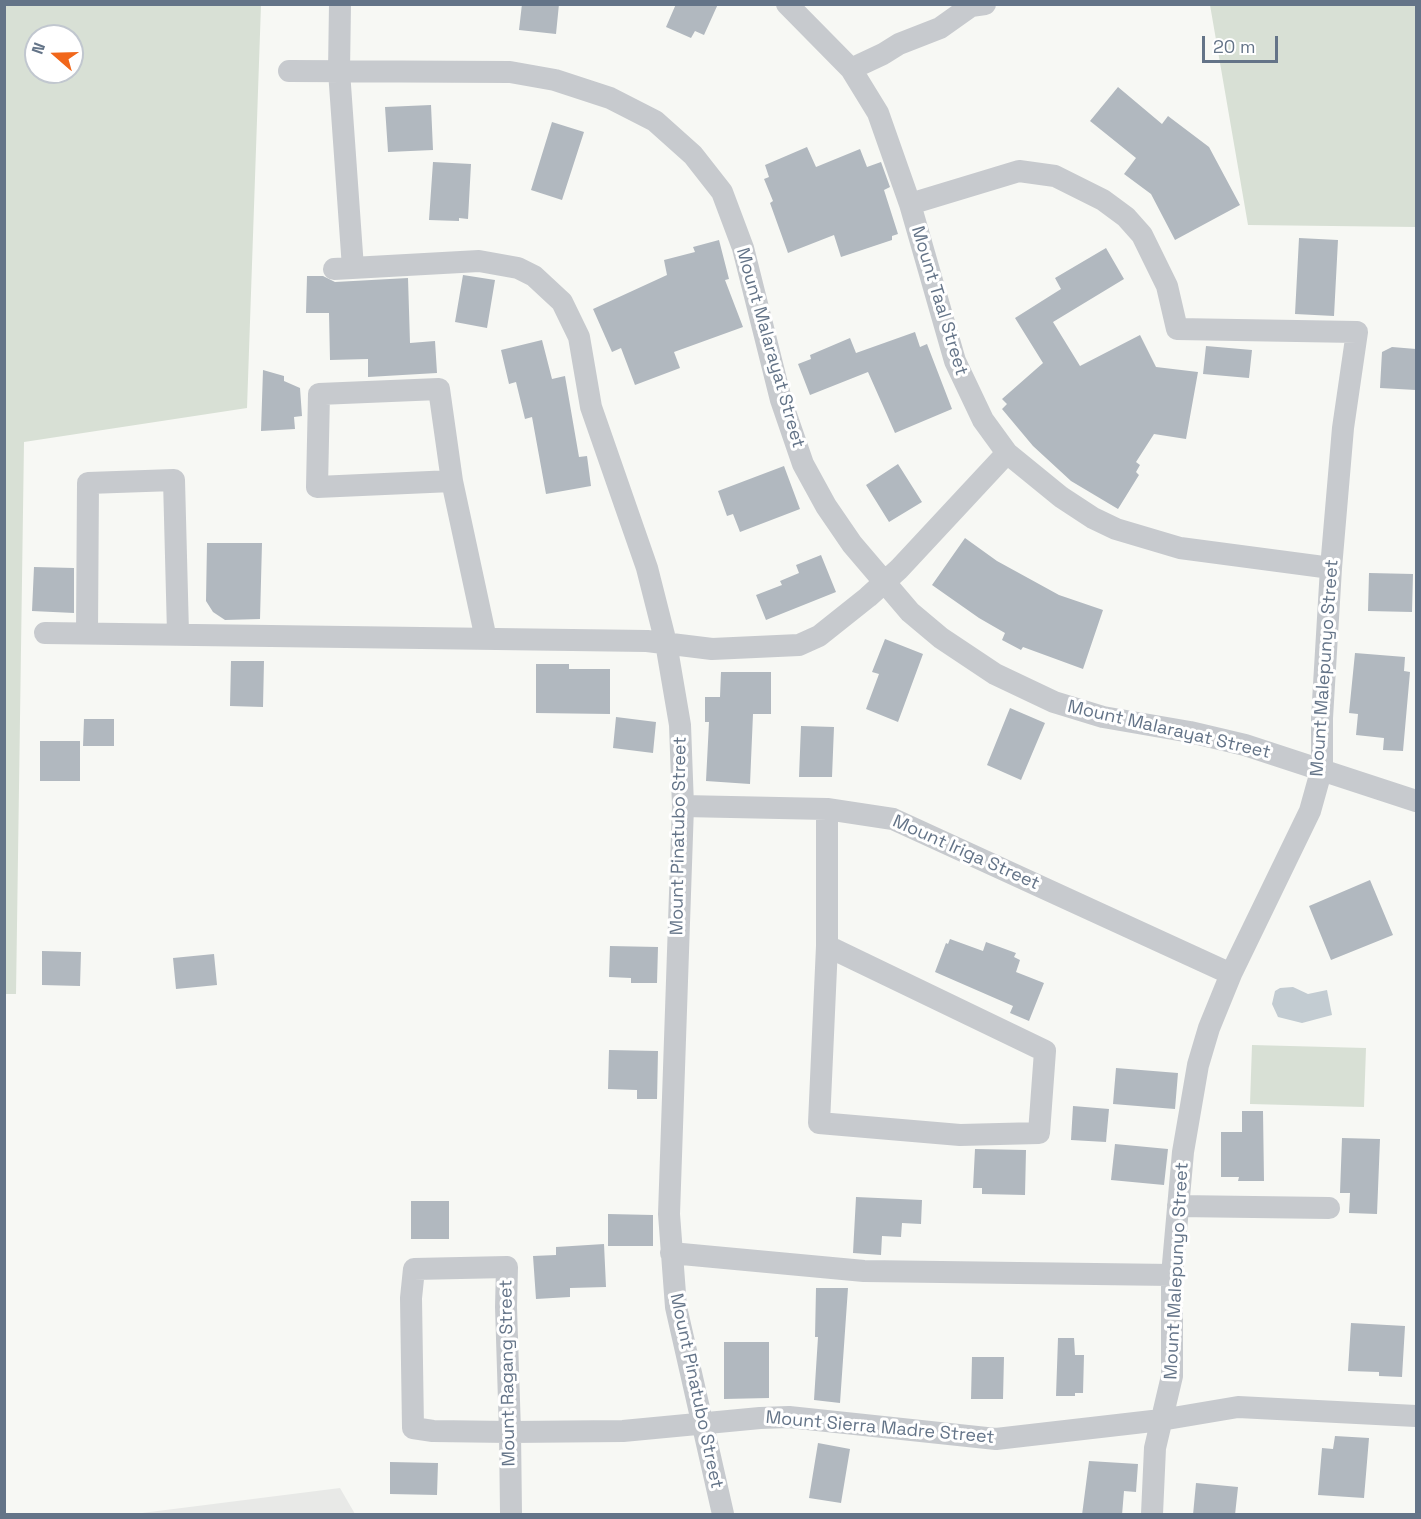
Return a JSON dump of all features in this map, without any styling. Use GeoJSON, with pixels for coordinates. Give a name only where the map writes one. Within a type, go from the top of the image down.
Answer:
{"type":"FeatureCollection","features":[{"type":"Feature","properties":{"kind":"street"},"geometry":{"type":"LineString","coordinates":[[339,72],[340,4]]}},
{"type":"Feature","properties":{"kind":"street","name":"Mount Taal Street"},"geometry":{"type":"LineString","coordinates":[[786,4],[851,69],[878,113],[910,204],[955,361],[983,420],[1007,453],[1061,497],[1093,518],[1116,529],[1180,548],[1331,568]]}},
{"type":"Feature","properties":{"kind":"street"},"geometry":{"type":"LineString","coordinates":[[851,69],[899,44],[940,28],[975,5]]}},
{"type":"Feature","properties":{"kind":"street","name":"Mount Malarayat Street"},"geometry":{"type":"LineString","coordinates":[[289,71],[470,70],[510,72],[555,80],[610,98],[655,121],[693,154],[722,192],[743,248],[781,400],[802,464],[826,506],[883,583],[910,612],[941,638],[995,674],[1035,694],[1082,711],[1217,738],[1322,768],[1416,801]]}},
{"type":"Feature","properties":{"kind":"street","name":"Mount Pinatubo Street"},"geometry":{"type":"LineString","coordinates":[[339,72],[344,268],[479,261],[518,268],[534,276],[562,302],[579,337],[591,407],[647,568],[666,643],[680,725],[683,806],[669,1179],[671,1253],[676,1307],[723,1515]]}},
{"type":"Feature","properties":{"kind":"street","name":"Mount Malepunyo Street"},"geometry":{"type":"LineString","coordinates":[[910,204],[1019,171],[1055,176],[1103,200],[1126,217],[1142,235],[1167,286],[1177,329],[1357,332],[1343,428],[1331,568],[1322,717],[1322,768],[1310,811],[1232,974],[1209,1028],[1198,1065],[1189,1109],[1172,1275],[1172,1376],[1155,1448],[1152,1515]]}},
{"type":"Feature","properties":{"kind":"street"},"geometry":{"type":"LineString","coordinates":[[452,481],[317,487],[320,394],[439,389],[452,481],[486,639]]}},
{"type":"Feature","properties":{"kind":"street"},"geometry":{"type":"LineString","coordinates":[[45,633],[178,633],[666,643],[712,649],[799,645],[819,636],[883,583],[1007,453]]}},
{"type":"Feature","properties":{"kind":"street"},"geometry":{"type":"LineString","coordinates":[[87,632],[88,483],[174,480],[178,633]]}},
{"type":"Feature","properties":{"kind":"street","name":"Mount Iriga Street"},"geometry":{"type":"LineString","coordinates":[[683,806],[827,809],[882,817],[917,829],[1232,974]]}},
{"type":"Feature","properties":{"kind":"street"},"geometry":{"type":"LineString","coordinates":[[827,809],[827,946],[819,1123],[960,1135],[1039,1133],[1045,1051],[827,946]]}},
{"type":"Feature","properties":{"kind":"street"},"geometry":{"type":"LineString","coordinates":[[1178,1206],[1329,1208]]}},
{"type":"Feature","properties":{"kind":"street"},"geometry":{"type":"LineString","coordinates":[[671,1253],[864,1271],[1172,1275]]}},
{"type":"Feature","properties":{"kind":"street","name":"Mount Ragang Street"},"geometry":{"type":"LineString","coordinates":[[413,1428],[411,1298],[414,1269],[507,1267],[511,1515]]}},
{"type":"Feature","properties":{"kind":"street","name":"Mount Sierra Madre Street"},"geometry":{"type":"LineString","coordinates":[[413,1428],[433,1431],[599,1432],[701,1425],[760,1418],[789,1418],[996,1439],[1161,1420],[1239,1407],[1416,1416]]}},
{"type":"Feature","properties":{"kind":"shaded area"},"geometry":{"type":"Polygon","coordinates":[[[4,5],[261,5],[247,408],[24,442],[16,994],[5,994],[4,5]]]}},
{"type":"Feature","properties":{"kind":"shaded area"},"geometry":{"type":"Polygon","coordinates":[[[1210,5],[1416,5],[1416,227],[1248,225],[1210,5]]]}},
{"type":"Feature","properties":{"kind":"shaded area"},"geometry":{"type":"Polygon","coordinates":[[[1293,987],[1308,994],[1327,990],[1332,1015],[1302,1023],[1278,1017],[1272,1004],[1275,991],[1280,988],[1293,987]]]}},
{"type":"Feature","properties":{"kind":"shaded area"},"geometry":{"type":"Polygon","coordinates":[[[1252,1045],[1366,1048],[1364,1107],[1250,1104],[1252,1045]]]}},
{"type":"Feature","properties":{"kind":"shaded area"},"geometry":{"type":"Polygon","coordinates":[[[340,1488],[355,1514],[134,1514],[340,1488]]]}},
{"type":"Feature","properties":{"kind":"building"},"geometry":{"type":"Polygon","coordinates":[[[522,4],[559,4],[556,34],[519,30],[522,4]]]}},
{"type":"Feature","properties":{"kind":"building"},"geometry":{"type":"Polygon","coordinates":[[[676,4],[718,4],[704,35],[695,31],[691,38],[666,27],[676,4]]]}},
{"type":"Feature","properties":{"kind":"building"},"geometry":{"type":"Polygon","coordinates":[[[1118,87],[1162,124],[1168,116],[1209,147],[1240,205],[1175,240],[1151,194],[1124,174],[1136,158],[1090,121],[1118,87]]]}},
{"type":"Feature","properties":{"kind":"building"},"geometry":{"type":"Polygon","coordinates":[[[431,105],[433,150],[388,152],[385,107],[431,105]]]}},
{"type":"Feature","properties":{"kind":"building"},"geometry":{"type":"Polygon","coordinates":[[[552,122],[584,132],[562,200],[531,190],[552,122]]]}},
{"type":"Feature","properties":{"kind":"building"},"geometry":{"type":"Polygon","coordinates":[[[807,147],[816,167],[860,149],[867,167],[881,162],[890,187],[884,190],[898,234],[892,236],[892,240],[841,257],[834,235],[788,253],[770,203],[773,201],[764,179],[769,177],[765,165],[807,147]]]}},
{"type":"Feature","properties":{"kind":"building"},"geometry":{"type":"Polygon","coordinates":[[[433,162],[471,164],[468,219],[429,220],[433,162]]]}},
{"type":"Feature","properties":{"kind":"building"},"geometry":{"type":"Polygon","coordinates":[[[1299,238],[1338,240],[1334,316],[1295,314],[1299,238]]]}},
{"type":"Feature","properties":{"kind":"building"},"geometry":{"type":"Polygon","coordinates":[[[719,240],[729,279],[725,280],[743,327],[674,352],[680,368],[635,385],[621,348],[612,352],[593,309],[667,275],[664,260],[695,252],[693,247],[719,240]]]}},
{"type":"Feature","properties":{"kind":"building"},"geometry":{"type":"Polygon","coordinates":[[[1106,248],[1124,279],[1053,322],[1080,366],[1140,335],[1156,367],[1198,372],[1186,439],[1154,434],[1136,462],[1140,465],[1136,472],[1139,475],[1118,509],[1071,481],[1033,446],[1002,409],[1007,404],[1002,399],[1043,363],[1015,318],[1061,289],[1055,278],[1106,248]]]}},
{"type":"Feature","properties":{"kind":"building"},"geometry":{"type":"Polygon","coordinates":[[[463,275],[495,280],[487,328],[455,322],[463,275]]]}},
{"type":"Feature","properties":{"kind":"building"},"geometry":{"type":"Polygon","coordinates":[[[307,276],[323,276],[335,282],[408,278],[410,343],[435,341],[437,373],[368,377],[368,359],[330,360],[329,313],[306,313],[307,276]]]}},
{"type":"Feature","properties":{"kind":"building"},"geometry":{"type":"Polygon","coordinates":[[[915,332],[920,347],[927,344],[952,409],[895,433],[868,372],[810,395],[798,364],[811,359],[810,355],[850,338],[856,353],[915,332]]]}},
{"type":"Feature","properties":{"kind":"building"},"geometry":{"type":"Polygon","coordinates":[[[542,340],[552,379],[565,376],[579,457],[587,456],[591,486],[546,494],[532,417],[525,419],[516,382],[509,384],[501,350],[542,340]]]}},
{"type":"Feature","properties":{"kind":"building"},"geometry":{"type":"Polygon","coordinates":[[[1206,346],[1252,350],[1249,378],[1203,374],[1206,346]]]}},
{"type":"Feature","properties":{"kind":"building"},"geometry":{"type":"Polygon","coordinates":[[[1392,347],[1416,349],[1416,390],[1380,388],[1382,352],[1392,347]]]}},
{"type":"Feature","properties":{"kind":"building"},"geometry":{"type":"Polygon","coordinates":[[[263,370],[284,376],[284,381],[300,388],[302,416],[294,417],[295,429],[261,431],[263,370]]]}},
{"type":"Feature","properties":{"kind":"building"},"geometry":{"type":"Polygon","coordinates":[[[898,464],[922,502],[889,522],[866,485],[898,464]]]}},
{"type":"Feature","properties":{"kind":"building"},"geometry":{"type":"Polygon","coordinates":[[[784,466],[800,509],[740,532],[733,514],[727,516],[718,491],[784,466]]]}},
{"type":"Feature","properties":{"kind":"building"},"geometry":{"type":"Polygon","coordinates":[[[965,538],[997,561],[1059,595],[1103,610],[1083,669],[1023,647],[1021,650],[1002,640],[1005,633],[932,585],[965,538]]]}},
{"type":"Feature","properties":{"kind":"building"},"geometry":{"type":"Polygon","coordinates":[[[207,543],[262,543],[260,619],[225,620],[213,612],[206,601],[207,543]]]}},
{"type":"Feature","properties":{"kind":"building"},"geometry":{"type":"Polygon","coordinates":[[[821,555],[836,592],[766,620],[756,595],[782,585],[780,581],[799,573],[796,565],[821,555]]]}},
{"type":"Feature","properties":{"kind":"building"},"geometry":{"type":"Polygon","coordinates":[[[34,567],[74,568],[74,613],[32,611],[34,567]]]}},
{"type":"Feature","properties":{"kind":"building"},"geometry":{"type":"Polygon","coordinates":[[[1369,573],[1413,574],[1412,612],[1368,611],[1369,573]]]}},
{"type":"Feature","properties":{"kind":"building"},"geometry":{"type":"Polygon","coordinates":[[[885,639],[923,654],[898,722],[866,709],[879,674],[872,672],[885,639]]]}},
{"type":"Feature","properties":{"kind":"building"},"geometry":{"type":"Polygon","coordinates":[[[1355,653],[1405,657],[1404,671],[1410,672],[1403,751],[1383,750],[1384,738],[1356,735],[1358,714],[1349,713],[1355,653]]]}},
{"type":"Feature","properties":{"kind":"building"},"geometry":{"type":"Polygon","coordinates":[[[231,661],[264,661],[263,707],[230,706],[231,661]]]}},
{"type":"Feature","properties":{"kind":"building"},"geometry":{"type":"Polygon","coordinates":[[[536,664],[569,664],[569,669],[610,669],[610,714],[536,713],[536,664]]]}},
{"type":"Feature","properties":{"kind":"building"},"geometry":{"type":"Polygon","coordinates":[[[721,672],[771,672],[771,714],[753,714],[750,784],[706,781],[709,722],[705,722],[705,697],[720,697],[721,672]]]}},
{"type":"Feature","properties":{"kind":"building"},"geometry":{"type":"Polygon","coordinates":[[[1010,708],[1045,723],[1021,780],[987,765],[1010,708]]]}},
{"type":"Feature","properties":{"kind":"building"},"geometry":{"type":"Polygon","coordinates":[[[616,717],[656,722],[653,753],[613,748],[616,717]]]}},
{"type":"Feature","properties":{"kind":"building"},"geometry":{"type":"Polygon","coordinates":[[[84,719],[114,719],[114,746],[83,746],[84,719]]]}},
{"type":"Feature","properties":{"kind":"building"},"geometry":{"type":"Polygon","coordinates":[[[801,726],[834,727],[832,777],[799,777],[801,726]]]}},
{"type":"Feature","properties":{"kind":"building"},"geometry":{"type":"Polygon","coordinates":[[[40,741],[80,741],[80,781],[40,781],[40,741]]]}},
{"type":"Feature","properties":{"kind":"building"},"geometry":{"type":"Polygon","coordinates":[[[1370,880],[1393,935],[1331,960],[1309,906],[1370,880]]]}},
{"type":"Feature","properties":{"kind":"building"},"geometry":{"type":"Polygon","coordinates":[[[950,939],[983,951],[986,942],[1016,953],[1014,957],[1020,960],[1016,972],[1044,983],[1029,1021],[1010,1013],[1013,1006],[935,972],[946,943],[948,944],[950,939]]]}},
{"type":"Feature","properties":{"kind":"building"},"geometry":{"type":"Polygon","coordinates":[[[610,946],[658,947],[657,983],[631,983],[631,978],[609,977],[610,946]]]}},
{"type":"Feature","properties":{"kind":"building"},"geometry":{"type":"Polygon","coordinates":[[[42,951],[81,952],[80,986],[42,985],[42,951]]]}},
{"type":"Feature","properties":{"kind":"building"},"geometry":{"type":"Polygon","coordinates":[[[214,954],[217,985],[176,989],[173,958],[214,954]]]}},
{"type":"Feature","properties":{"kind":"building"},"geometry":{"type":"Polygon","coordinates":[[[609,1050],[658,1051],[657,1099],[637,1099],[637,1090],[608,1089],[609,1050]]]}},
{"type":"Feature","properties":{"kind":"building"},"geometry":{"type":"Polygon","coordinates":[[[1116,1068],[1178,1073],[1175,1109],[1113,1104],[1116,1068]]]}},
{"type":"Feature","properties":{"kind":"building"},"geometry":{"type":"Polygon","coordinates":[[[1073,1106],[1109,1109],[1106,1142],[1071,1140],[1073,1106]]]}},
{"type":"Feature","properties":{"kind":"building"},"geometry":{"type":"Polygon","coordinates":[[[1242,1111],[1263,1111],[1264,1181],[1238,1181],[1239,1177],[1221,1177],[1221,1132],[1242,1132],[1242,1111]]]}},
{"type":"Feature","properties":{"kind":"building"},"geometry":{"type":"Polygon","coordinates":[[[1342,1138],[1380,1139],[1377,1214],[1349,1213],[1350,1193],[1340,1193],[1342,1138]]]}},
{"type":"Feature","properties":{"kind":"building"},"geometry":{"type":"Polygon","coordinates":[[[1115,1144],[1168,1149],[1164,1185],[1111,1180],[1115,1144]]]}},
{"type":"Feature","properties":{"kind":"building"},"geometry":{"type":"Polygon","coordinates":[[[975,1149],[1026,1150],[1025,1195],[982,1194],[982,1188],[973,1188],[975,1149]]]}},
{"type":"Feature","properties":{"kind":"building"},"geometry":{"type":"Polygon","coordinates":[[[856,1197],[922,1200],[921,1224],[902,1223],[901,1237],[882,1236],[881,1255],[853,1253],[856,1197]]]}},
{"type":"Feature","properties":{"kind":"building"},"geometry":{"type":"Polygon","coordinates":[[[411,1201],[449,1201],[449,1239],[411,1239],[411,1201]]]}},
{"type":"Feature","properties":{"kind":"building"},"geometry":{"type":"Polygon","coordinates":[[[608,1214],[653,1215],[653,1246],[608,1246],[608,1214]]]}},
{"type":"Feature","properties":{"kind":"building"},"geometry":{"type":"Polygon","coordinates":[[[604,1244],[606,1287],[570,1288],[570,1297],[536,1299],[533,1256],[556,1255],[556,1247],[604,1244]]]}},
{"type":"Feature","properties":{"kind":"building"},"geometry":{"type":"Polygon","coordinates":[[[816,1288],[848,1288],[840,1403],[814,1400],[818,1337],[815,1337],[816,1288]]]}},
{"type":"Feature","properties":{"kind":"building"},"geometry":{"type":"Polygon","coordinates":[[[1351,1323],[1405,1326],[1402,1377],[1379,1376],[1379,1372],[1348,1371],[1351,1323]]]}},
{"type":"Feature","properties":{"kind":"building"},"geometry":{"type":"Polygon","coordinates":[[[1058,1338],[1074,1338],[1075,1355],[1084,1355],[1083,1393],[1075,1393],[1075,1396],[1056,1396],[1058,1338]]]}},
{"type":"Feature","properties":{"kind":"building"},"geometry":{"type":"Polygon","coordinates":[[[724,1342],[769,1342],[769,1398],[724,1399],[724,1342]]]}},
{"type":"Feature","properties":{"kind":"building"},"geometry":{"type":"Polygon","coordinates":[[[972,1357],[1004,1357],[1003,1399],[971,1399],[972,1357]]]}},
{"type":"Feature","properties":{"kind":"building"},"geometry":{"type":"Polygon","coordinates":[[[1335,1436],[1369,1438],[1364,1498],[1318,1495],[1322,1448],[1333,1449],[1335,1436]]]}},
{"type":"Feature","properties":{"kind":"building"},"geometry":{"type":"Polygon","coordinates":[[[818,1443],[850,1449],[841,1503],[809,1498],[818,1443]]]}},
{"type":"Feature","properties":{"kind":"building"},"geometry":{"type":"Polygon","coordinates":[[[1089,1461],[1138,1464],[1136,1492],[1124,1491],[1122,1515],[1082,1515],[1089,1461]]]}},
{"type":"Feature","properties":{"kind":"building"},"geometry":{"type":"Polygon","coordinates":[[[390,1462],[438,1463],[437,1495],[390,1494],[390,1462]]]}},
{"type":"Feature","properties":{"kind":"building"},"geometry":{"type":"Polygon","coordinates":[[[1196,1483],[1238,1487],[1235,1515],[1193,1515],[1196,1483]]]}}]}
